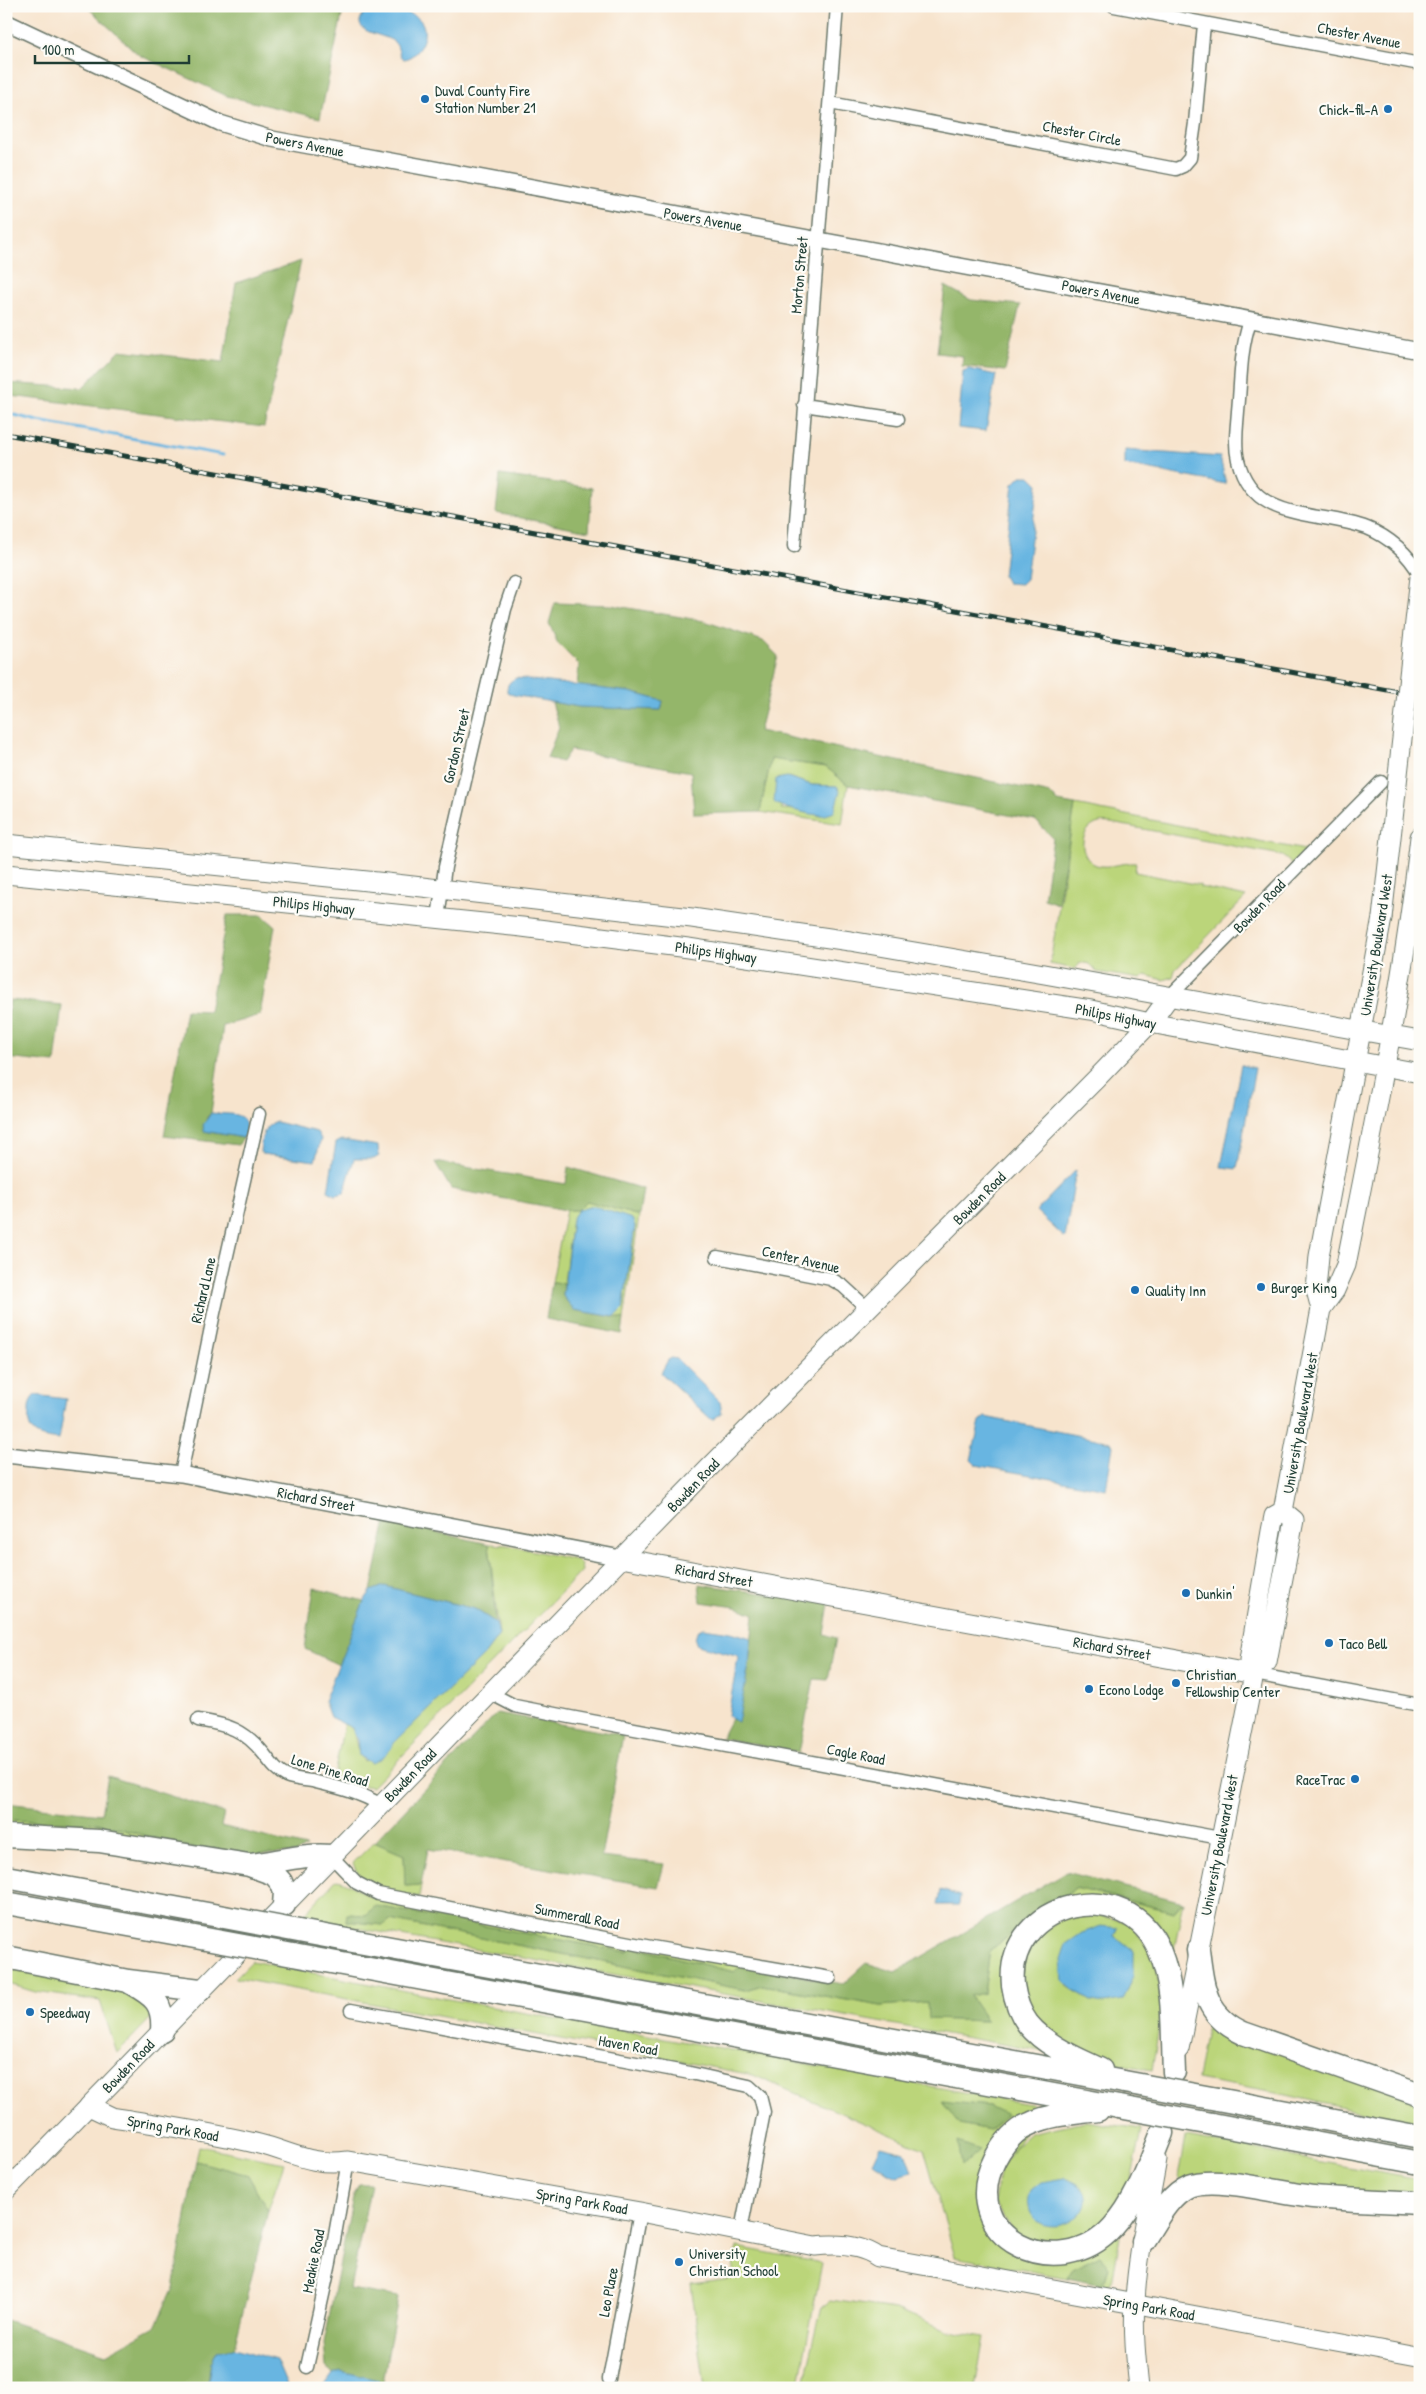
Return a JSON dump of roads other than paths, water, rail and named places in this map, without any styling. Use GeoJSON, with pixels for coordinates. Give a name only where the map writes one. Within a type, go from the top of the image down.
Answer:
{"type":"FeatureCollection","features":[{"type":"Feature","properties":{"kind":"highway"},"geometry":{"type":"LineString","coordinates":[[6,1836],[99,1841],[249,1865],[274,1874],[281,1882],[285,1892],[284,1905]]}},
{"type":"Feature","properties":{"kind":"highway"},"geometry":{"type":"LineString","coordinates":[[249,1865],[298,1859],[312,1854],[331,1856]]}},
{"type":"Feature","properties":{"kind":"highway"},"geometry":{"type":"LineString","coordinates":[[6,1877],[1420,2137]]}},
{"type":"Feature","properties":{"kind":"highway"},"geometry":{"type":"LineString","coordinates":[[6,1903],[1420,2163]]}},
{"type":"Feature","properties":{"kind":"highway"},"geometry":{"type":"LineString","coordinates":[[1124,2082],[1070,2055],[1046,2040],[1028,2024],[1015,1998],[1014,1964],[1021,1946],[1034,1928],[1045,1918],[1067,1906],[1091,1904],[1116,1909],[1138,1921],[1154,1940],[1166,1970],[1174,2072]]}},
{"type":"Feature","properties":{"kind":"highway"},"geometry":{"type":"LineString","coordinates":[[1198,1950],[1204,1988],[1215,2014],[1222,2022],[1243,2033],[1420,2095]]}},
{"type":"Feature","properties":{"kind":"highway"},"geometry":{"type":"LineString","coordinates":[[6,1957],[128,1981],[200,1990]]}},
{"type":"Feature","properties":{"kind":"highway"},"geometry":{"type":"LineString","coordinates":[[128,1981],[156,2000],[162,2009],[162,2031]]}},
{"type":"Feature","properties":{"kind":"highway"},"geometry":{"type":"LineString","coordinates":[[1118,2107],[1076,2113],[1032,2123],[1022,2128],[1005,2143],[989,2172],[986,2192],[987,2203],[993,2220],[1008,2239],[1029,2251],[1059,2255],[1080,2250],[1096,2242],[1113,2227],[1128,2205],[1148,2167],[1162,2133]]}},
{"type":"Feature","properties":{"kind":"highway"},"geometry":{"type":"LineString","coordinates":[[1143,2241],[1160,2215],[1179,2192],[1201,2183],[1224,2183],[1312,2197],[1420,2203]]}},
{"type":"Feature","properties":{"kind":"main road","name":"University Boulevard West"},"geometry":{"type":"LineString","coordinates":[[1139,2388],[1135,2339],[1135,2304],[1143,2241],[1162,2133],[1254,1674],[1249,1660],[1271,1530],[1274,1516],[1283,1511],[1321,1309],[1316,1290],[1319,1256],[1382,918],[1420,576]]}},
{"type":"Feature","properties":{"kind":"main road","name":"University Boulevard West"},"geometry":{"type":"LineString","coordinates":[[1321,1309],[1335,1290],[1346,1265],[1392,1036],[1410,923],[1420,837]]}},
{"type":"Feature","properties":{"kind":"main road","name":"Philips Highway"},"geometry":{"type":"LineString","coordinates":[[6,844],[442,889],[619,909],[773,930],[1026,971],[1420,1041]]}},
{"type":"Feature","properties":{"kind":"main road"},"geometry":{"type":"LineString","coordinates":[[136,887],[138,858]]}},
{"type":"Feature","properties":{"kind":"main road"},"geometry":{"type":"LineString","coordinates":[[195,893],[198,864]]}},
{"type":"Feature","properties":{"kind":"main road","name":"Philips Highway"},"geometry":{"type":"LineString","coordinates":[[6,874],[438,918],[769,959],[1091,1010],[1150,1023],[1420,1073]]}},
{"type":"Feature","properties":{"kind":"main road"},"geometry":{"type":"LineString","coordinates":[[769,959],[773,930]]}},
{"type":"Feature","properties":{"kind":"main road","name":"Bowden Road"},"geometry":{"type":"LineString","coordinates":[[6,2191],[621,1558],[1150,1023],[1170,997]]}},
{"type":"Feature","properties":{"kind":"main road","name":"Richard Street"},"geometry":{"type":"LineString","coordinates":[[621,1558],[1254,1674]]}},
{"type":"Feature","properties":{"kind":"main road","name":"Spring Park Road"},"geometry":{"type":"LineString","coordinates":[[89,2106],[112,2117],[260,2144],[297,2158],[332,2163],[348,2160],[741,2230],[815,2246],[832,2244],[870,2252],[878,2257],[1420,2357]]}},
{"type":"Feature","properties":{"kind":"street","name":"Morton Street"},"geometry":{"type":"LineString","coordinates":[[794,546],[804,406],[820,240],[837,6]]}},
{"type":"Feature","properties":{"kind":"street","name":"Chester Avenue"},"geometry":{"type":"LineString","coordinates":[[1114,6],[1420,64]]}},
{"type":"Feature","properties":{"kind":"street","name":"Powers Avenue"},"geometry":{"type":"LineString","coordinates":[[6,22],[220,123],[247,132],[456,174],[1420,351]]}},
{"type":"Feature","properties":{"kind":"street","name":"Chester Circle"},"geometry":{"type":"LineString","coordinates":[[830,103],[1176,169],[1183,166],[1190,158],[1204,24]]}},
{"type":"Feature","properties":{"kind":"street"},"geometry":{"type":"LineString","coordinates":[[1250,321],[1244,339],[1236,440],[1238,460],[1247,482],[1268,502],[1280,508],[1353,524],[1379,534],[1400,549],[1420,576]]}},
{"type":"Feature","properties":{"kind":"street"},"geometry":{"type":"LineString","coordinates":[[804,406],[898,419]]}},
{"type":"Feature","properties":{"kind":"street","name":"Gordon Street"},"geometry":{"type":"LineString","coordinates":[[438,918],[445,867],[505,609],[514,583]]}},
{"type":"Feature","properties":{"kind":"street","name":"Bowden Road"},"geometry":{"type":"LineString","coordinates":[[1170,997],[1381,782]]}},
{"type":"Feature","properties":{"kind":"street","name":"Richard Lane"},"geometry":{"type":"LineString","coordinates":[[181,1474],[214,1313],[259,1114]]}},
{"type":"Feature","properties":{"kind":"street","name":"Center Avenue"},"geometry":{"type":"LineString","coordinates":[[717,1257],[831,1279],[843,1286],[868,1309]]}},
{"type":"Feature","properties":{"kind":"street","name":"Richard Street"},"geometry":{"type":"LineString","coordinates":[[6,1455],[181,1474],[621,1558]]}},
{"type":"Feature","properties":{"kind":"street","name":"Richard Street"},"geometry":{"type":"LineString","coordinates":[[1254,1674],[1420,1705]]}},
{"type":"Feature","properties":{"kind":"street","name":"Cagle Road"},"geometry":{"type":"LineString","coordinates":[[490,1693],[515,1706],[561,1716],[1220,1838]]}},
{"type":"Feature","properties":{"kind":"street","name":"Lone Pine Road"},"geometry":{"type":"LineString","coordinates":[[198,1720],[229,1726],[239,1730],[257,1746],[271,1765],[286,1776],[348,1789],[381,1805]]}},
{"type":"Feature","properties":{"kind":"street","name":"Summerall Road"},"geometry":{"type":"LineString","coordinates":[[331,1856],[357,1884],[378,1894],[646,1946],[830,1978]]}},
{"type":"Feature","properties":{"kind":"street","name":"Haven Road"},"geometry":{"type":"LineString","coordinates":[[351,2010],[680,2071],[749,2086],[760,2096],[764,2112],[741,2230]]}},
{"type":"Feature","properties":{"kind":"street","name":"Meakie Road"},"geometry":{"type":"LineString","coordinates":[[307,2367],[330,2263],[348,2160]]}},
{"type":"Feature","properties":{"kind":"street","name":"Leo Place"},"geometry":{"type":"LineString","coordinates":[[609,2379],[640,2212]]}},
{"type":"Feature","properties":{"kind":"water"},"geometry":{"type":"Polygon","coordinates":[[[381,6],[411,14],[423,24],[424,37],[419,49],[414,54],[403,59],[394,42],[362,27],[360,22],[362,16],[370,7],[381,6]]]}},
{"type":"Feature","properties":{"kind":"water"},"geometry":{"type":"Polygon","coordinates":[[[969,369],[996,375],[986,431],[958,428],[963,371],[969,369]]]}},
{"type":"Feature","properties":{"kind":"water"},"geometry":{"type":"Polygon","coordinates":[[[1125,450],[1220,457],[1226,484],[1125,465],[1125,450]]]}},
{"type":"Feature","properties":{"kind":"water"},"geometry":{"type":"Polygon","coordinates":[[[1021,476],[1030,476],[1038,484],[1026,579],[1021,584],[1007,583],[1003,576],[1013,484],[1021,476]]]}},
{"type":"Feature","properties":{"kind":"water"},"geometry":{"type":"Polygon","coordinates":[[[516,678],[630,692],[663,701],[661,710],[579,707],[513,695],[507,692],[507,687],[516,678]]]}},
{"type":"Feature","properties":{"kind":"water"},"geometry":{"type":"Polygon","coordinates":[[[787,777],[812,785],[837,786],[840,791],[834,812],[821,815],[802,812],[774,802],[776,779],[787,777]]]}},
{"type":"Feature","properties":{"kind":"water"},"geometry":{"type":"Polygon","coordinates":[[[1241,1065],[1255,1068],[1237,1169],[1221,1167],[1241,1065]]]}},
{"type":"Feature","properties":{"kind":"water"},"geometry":{"type":"Polygon","coordinates":[[[211,1113],[233,1114],[243,1118],[246,1129],[244,1138],[204,1131],[203,1125],[211,1113]]]}},
{"type":"Feature","properties":{"kind":"water"},"geometry":{"type":"Polygon","coordinates":[[[276,1122],[317,1132],[321,1139],[315,1161],[262,1154],[260,1151],[261,1142],[265,1130],[276,1122]]]}},
{"type":"Feature","properties":{"kind":"water"},"geometry":{"type":"Polygon","coordinates":[[[342,1140],[378,1146],[379,1156],[374,1159],[354,1159],[344,1193],[336,1195],[328,1191],[336,1143],[342,1140]]]}},
{"type":"Feature","properties":{"kind":"water"},"geometry":{"type":"Polygon","coordinates":[[[1076,1170],[1065,1238],[1036,1211],[1076,1170]]]}},
{"type":"Feature","properties":{"kind":"water"},"geometry":{"type":"Polygon","coordinates":[[[594,1206],[632,1219],[635,1226],[623,1309],[615,1317],[574,1310],[563,1296],[572,1219],[578,1210],[594,1206]]]}},
{"type":"Feature","properties":{"kind":"water"},"geometry":{"type":"Polygon","coordinates":[[[672,1358],[677,1359],[720,1402],[722,1413],[712,1420],[661,1373],[668,1360],[672,1358]]]}},
{"type":"Feature","properties":{"kind":"water"},"geometry":{"type":"Polygon","coordinates":[[[35,1395],[66,1399],[59,1440],[46,1438],[32,1431],[29,1421],[29,1405],[35,1395]]]}},
{"type":"Feature","properties":{"kind":"water"},"geometry":{"type":"Polygon","coordinates":[[[985,1417],[1111,1442],[1113,1446],[1106,1489],[976,1465],[971,1460],[980,1421],[985,1417]]]}},
{"type":"Feature","properties":{"kind":"water"},"geometry":{"type":"Polygon","coordinates":[[[384,1586],[475,1609],[496,1623],[499,1635],[484,1655],[394,1743],[382,1758],[371,1763],[359,1756],[357,1740],[352,1728],[330,1717],[324,1701],[364,1601],[371,1591],[384,1586]]]}},
{"type":"Feature","properties":{"kind":"water"},"geometry":{"type":"Polygon","coordinates":[[[703,1628],[731,1632],[751,1638],[749,1665],[738,1722],[731,1719],[728,1715],[738,1657],[697,1645],[695,1640],[697,1631],[703,1628]]]}},
{"type":"Feature","properties":{"kind":"water"},"geometry":{"type":"Polygon","coordinates":[[[941,1890],[960,1896],[959,1905],[938,1905],[941,1890]]]}},
{"type":"Feature","properties":{"kind":"water"},"geometry":{"type":"Polygon","coordinates":[[[1101,1926],[1118,1928],[1115,1936],[1133,1950],[1133,1976],[1122,2000],[1104,2003],[1091,2001],[1063,1981],[1061,1959],[1066,1944],[1082,1933],[1101,1926]]]}},
{"type":"Feature","properties":{"kind":"water"},"geometry":{"type":"Polygon","coordinates":[[[880,2146],[905,2152],[912,2172],[897,2176],[872,2163],[880,2146]]]}},
{"type":"Feature","properties":{"kind":"water"},"geometry":{"type":"Polygon","coordinates":[[[1064,2178],[1075,2182],[1081,2187],[1086,2196],[1085,2205],[1080,2214],[1061,2225],[1050,2226],[1040,2223],[1029,2209],[1031,2190],[1041,2182],[1064,2178]]]}},
{"type":"Feature","properties":{"kind":"water"},"geometry":{"type":"Polygon","coordinates":[[[234,2348],[276,2360],[288,2388],[207,2388],[211,2363],[217,2351],[234,2348]]]}},
{"type":"Feature","properties":{"kind":"water"},"geometry":{"type":"Polygon","coordinates":[[[341,2371],[378,2380],[381,2388],[323,2388],[333,2374],[341,2371]]]}},
{"type":"Feature","properties":{"kind":"waterway"},"geometry":{"type":"LineString","coordinates":[[6,413],[38,421],[223,455]]}},
{"type":"Feature","properties":{"kind":"railway"},"geometry":{"type":"LineString","coordinates":[[6,434],[1420,696]]}},
{"type":"Feature","properties":{"kind":"place","name":"Duval County Fire Station Number 21"},"geometry":{"type":"Point","coordinates":[425,99]}},
{"type":"Feature","properties":{"kind":"place","name":"Chick-fil-A"},"geometry":{"type":"Point","coordinates":[1388,109]}},
{"type":"Feature","properties":{"kind":"place","name":"Burger King"},"geometry":{"type":"Point","coordinates":[1261,1287]}},
{"type":"Feature","properties":{"kind":"place","name":"Quality Inn"},"geometry":{"type":"Point","coordinates":[1135,1290]}},
{"type":"Feature","properties":{"kind":"place","name":"Dunkin'"},"geometry":{"type":"Point","coordinates":[1186,1593]}},
{"type":"Feature","properties":{"kind":"place","name":"Taco Bell"},"geometry":{"type":"Point","coordinates":[1329,1643]}},
{"type":"Feature","properties":{"kind":"place","name":"Christian Fellowship Center"},"geometry":{"type":"Point","coordinates":[1176,1683]}},
{"type":"Feature","properties":{"kind":"place","name":"Econo Lodge"},"geometry":{"type":"Point","coordinates":[1089,1689]}},
{"type":"Feature","properties":{"kind":"place","name":"RaceTrac"},"geometry":{"type":"Point","coordinates":[1355,1779]}},
{"type":"Feature","properties":{"kind":"place","name":"Speedway"},"geometry":{"type":"Point","coordinates":[30,2012]}},
{"type":"Feature","properties":{"kind":"place","name":"University Christian School"},"geometry":{"type":"Point","coordinates":[679,2262]}}]}
